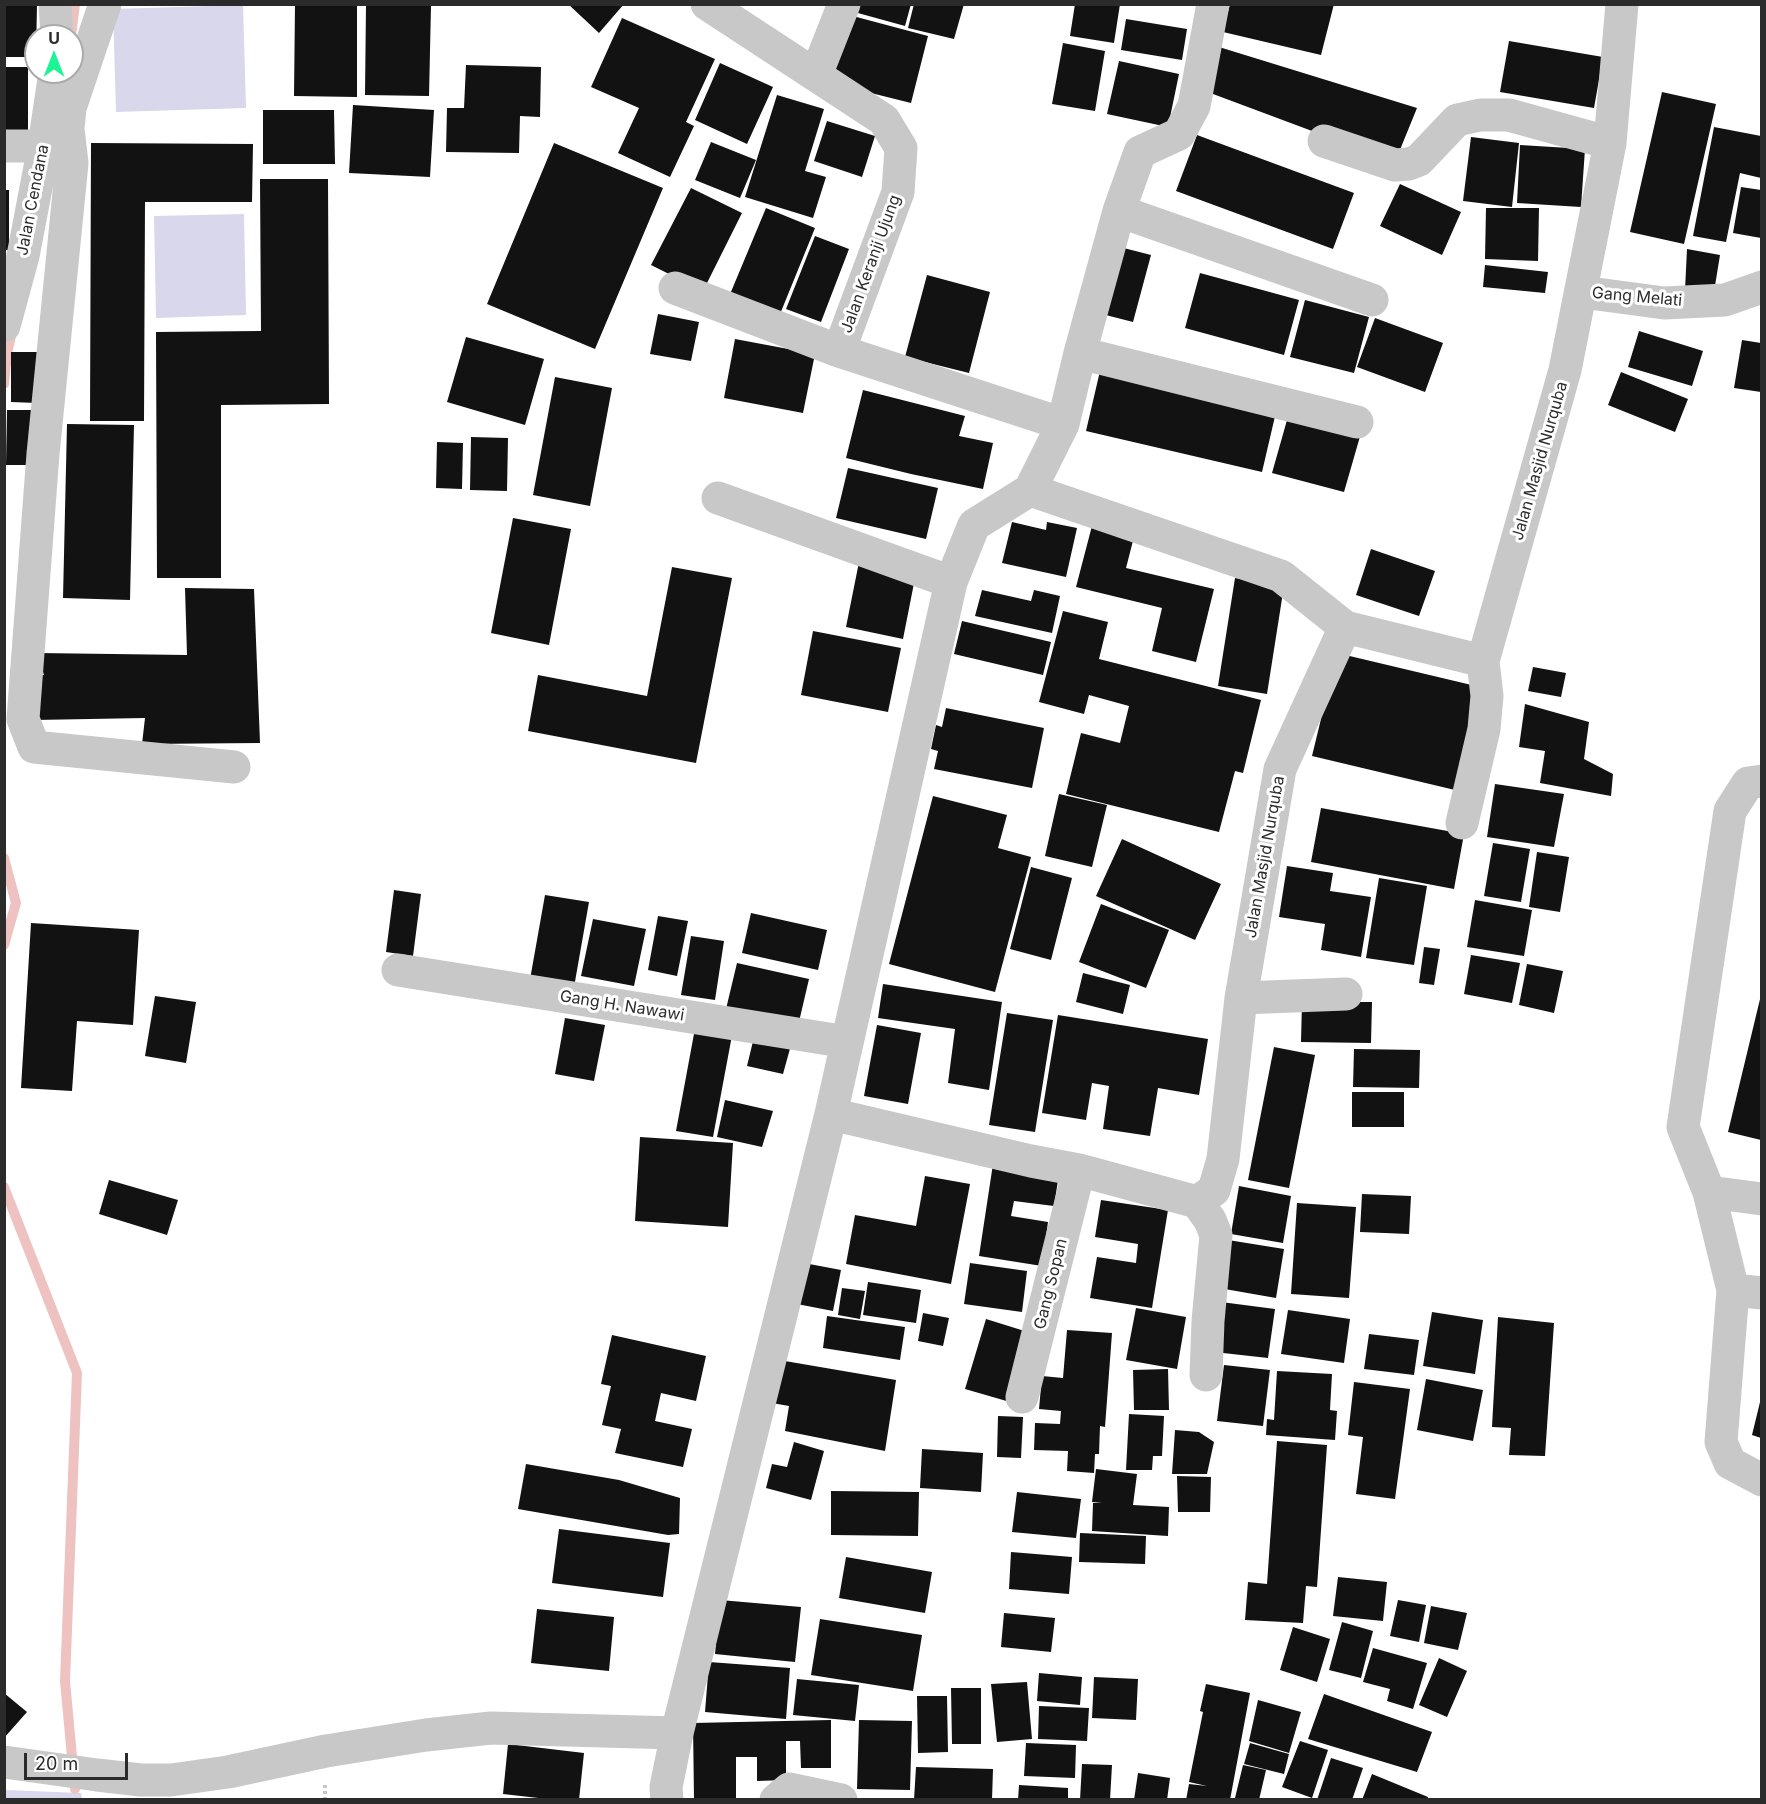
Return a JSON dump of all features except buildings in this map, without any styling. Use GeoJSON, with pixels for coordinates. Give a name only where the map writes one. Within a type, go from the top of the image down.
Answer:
{"type":"FeatureCollection","features":[{"type":"Feature","properties":{"kind":"street"},"geometry":{"type":"LineString","coordinates":[[55,4],[56,24]]}},
{"type":"Feature","properties":{"kind":"street"},"geometry":{"type":"LineString","coordinates":[[105,4],[70,108],[68,129],[72,163],[43,454],[23,719],[34,747],[234,767]]}},
{"type":"Feature","properties":{"kind":"street","name":"Jalan Keranji Ujung"},"geometry":{"type":"LineString","coordinates":[[707,4],[884,120],[901,148],[898,192],[839,351],[1063,423]]}},
{"type":"Feature","properties":{"kind":"street"},"geometry":{"type":"LineString","coordinates":[[816,75],[844,4]]}},
{"type":"Feature","properties":{"kind":"street"},"geometry":{"type":"LineString","coordinates":[[667,1800],[666,1787],[677,1733],[831,1114],[951,582],[974,525],[1030,490],[1063,423],[1119,211],[1140,152],[1179,134],[1194,106],[1213,4]]}},
{"type":"Feature","properties":{"kind":"street","name":"Jalan Masjid Nurquba"},"geometry":{"type":"LineString","coordinates":[[1483,661],[1565,370],[1569,343],[1582,292],[1610,143],[1622,4]]}},
{"type":"Feature","properties":{"kind":"street","name":"Jalan Cendana"},"geometry":{"type":"LineString","coordinates":[[4,326],[23,256],[53,84]]}},
{"type":"Feature","properties":{"kind":"street"},"geometry":{"type":"LineString","coordinates":[[1324,141],[1395,165],[1408,164],[1419,160],[1457,120],[1480,115],[1509,115],[1610,143]]}},
{"type":"Feature","properties":{"kind":"street"},"geometry":{"type":"LineString","coordinates":[[4,146],[44,146]]}},
{"type":"Feature","properties":{"kind":"street"},"geometry":{"type":"LineString","coordinates":[[1119,211],[1371,300]]}},
{"type":"Feature","properties":{"kind":"street","name":"Gang Melati"},"geometry":{"type":"LineString","coordinates":[[1582,292],[1675,302],[1725,300],[1761,287]]}},
{"type":"Feature","properties":{"kind":"street"},"geometry":{"type":"LineString","coordinates":[[675,288],[839,351]]}},
{"type":"Feature","properties":{"kind":"street"},"geometry":{"type":"LineString","coordinates":[[1080,353],[1357,422]]}},
{"type":"Feature","properties":{"kind":"street"},"geometry":{"type":"LineString","coordinates":[[1030,490],[1281,576],[1345,627],[1483,661],[1487,696],[1484,729],[1462,823]]}},
{"type":"Feature","properties":{"kind":"street"},"geometry":{"type":"LineString","coordinates":[[718,498],[951,582]]}},
{"type":"Feature","properties":{"kind":"street","name":"Jalan Masjid Nurquba"},"geometry":{"type":"LineString","coordinates":[[1197,1202],[1214,1190],[1223,1158],[1241,998],[1280,769],[1345,627]]}},
{"type":"Feature","properties":{"kind":"street"},"geometry":{"type":"LineString","coordinates":[[1761,781],[1748,783],[1730,811],[1683,1127],[1747,1292],[1721,1442],[1730,1463],[1761,1480]]}},
{"type":"Feature","properties":{"kind":"street","name":"Gang H. Nawawi"},"geometry":{"type":"LineString","coordinates":[[398,970],[847,1042]]}},
{"type":"Feature","properties":{"kind":"street"},"geometry":{"type":"LineString","coordinates":[[1241,998],[1346,994]]}},
{"type":"Feature","properties":{"kind":"street"},"geometry":{"type":"LineString","coordinates":[[831,1114],[1079,1170],[1197,1202],[1210,1220],[1216,1235],[1208,1321],[1206,1375]]}},
{"type":"Feature","properties":{"kind":"street","name":"Gang Sopan"},"geometry":{"type":"LineString","coordinates":[[1022,1397],[1079,1170]]}},
{"type":"Feature","properties":{"kind":"street"},"geometry":{"type":"LineString","coordinates":[[1709,1192],[1761,1199]]}},
{"type":"Feature","properties":{"kind":"street"},"geometry":{"type":"LineString","coordinates":[[4,1762],[141,1780],[171,1780],[228,1772],[370,1744],[491,1728],[677,1733]]}},
{"type":"Feature","properties":{"kind":"street"},"geometry":{"type":"LineString","coordinates":[[146,1800],[171,1780]]}},
{"type":"Feature","properties":{"kind":"street"},"geometry":{"type":"LineString","coordinates":[[776,1800],[789,1789],[841,1800]]}},
{"type":"Feature","properties":{"kind":"shaded area"},"geometry":{"type":"Polygon","coordinates":[[[243,5],[246,108],[116,112],[113,9],[243,5]]]}},
{"type":"Feature","properties":{"kind":"shaded area"},"geometry":{"type":"Polygon","coordinates":[[[244,214],[246,315],[156,318],[154,216],[244,214]]]}},
{"type":"Feature","properties":{"kind":"shaded area"},"geometry":{"type":"Polygon","coordinates":[[[5,1790],[81,1793],[82,1799],[5,1799],[5,1790]]]}},
{"type":"Feature","properties":{"kind":"waterway"},"geometry":{"type":"LineString","coordinates":[[72,24],[75,4]]}},
{"type":"Feature","properties":{"kind":"waterway"},"geometry":{"type":"LineString","coordinates":[[4,384],[7,353],[13,328]]}},
{"type":"Feature","properties":{"kind":"waterway"},"geometry":{"type":"LineString","coordinates":[[4,858],[16,903],[4,945]]}},
{"type":"Feature","properties":{"kind":"waterway"},"geometry":{"type":"LineString","coordinates":[[4,1187],[77,1373],[65,1681],[75,1789]]}}]}
